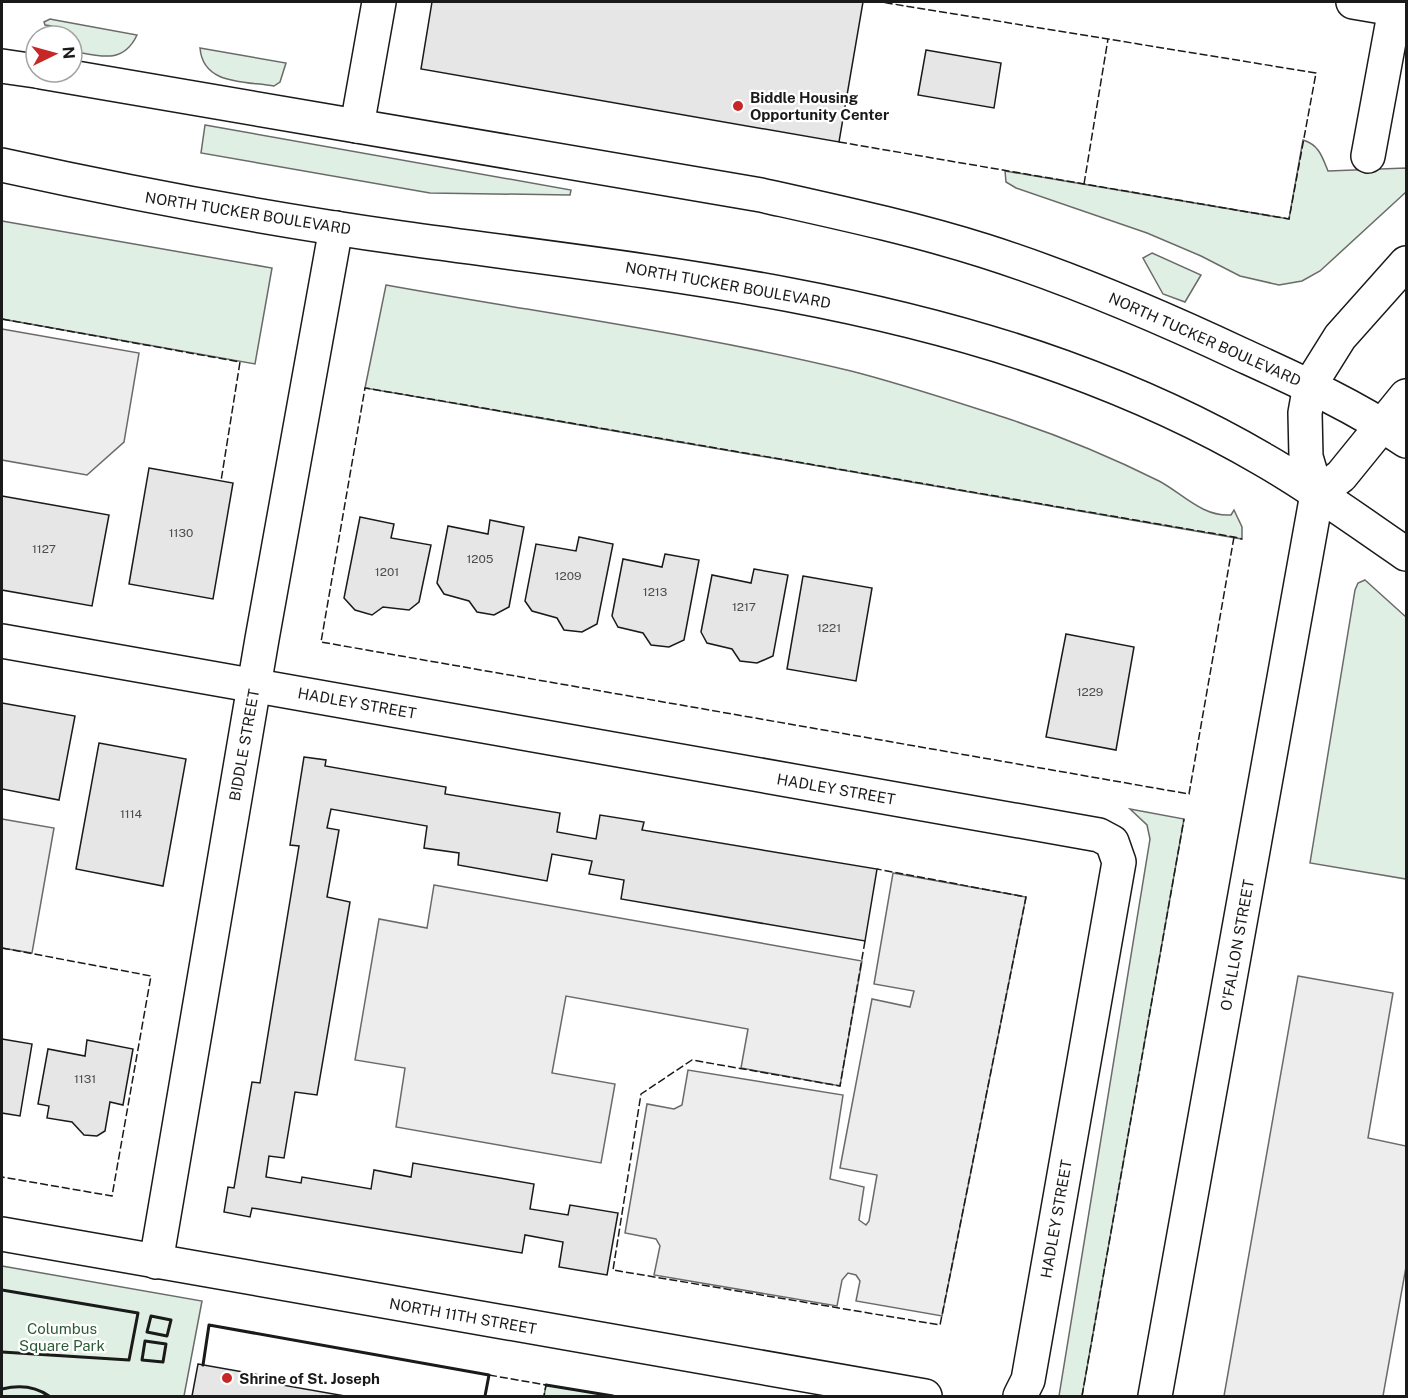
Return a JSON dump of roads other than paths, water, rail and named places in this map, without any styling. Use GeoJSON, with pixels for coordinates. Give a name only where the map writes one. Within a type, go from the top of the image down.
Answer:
{"type":"FeatureCollection","features":[{"type":"Feature","properties":{"kind":"street"},"geometry":{"type":"LineString","coordinates":[[357,126],[379,2]]}},
{"type":"Feature","properties":{"kind":"street"},"geometry":{"type":"LineString","coordinates":[[1353,2],[1401,10],[1368,156]]}},
{"type":"Feature","properties":{"kind":"street"},"geometry":{"type":"LineString","coordinates":[[2,66],[24,69]]}},
{"type":"Feature","properties":{"kind":"street","name":"NORTH TUCKER BOULEVARD"},"geometry":{"type":"LineString","coordinates":[[84,79],[749,193],[876,220],[986,252],[1080,285],[1178,325],[1310,385],[1394,433]]}},
{"type":"Feature","properties":{"kind":"street","name":"NORTH TUCKER BOULEVARD"},"geometry":{"type":"LineString","coordinates":[[2,165],[141,195],[336,228],[711,280],[842,306],[952,333],[1061,366],[1143,399],[1266,460],[1407,554]]}},
{"type":"Feature","properties":{"kind":"street","name":"BIDDLE STREET"},"geometry":{"type":"LineString","coordinates":[[156,1262],[254,685],[336,228]]}},
{"type":"Feature","properties":{"kind":"street"},"geometry":{"type":"LineString","coordinates":[[1407,263],[1340,337],[1310,385],[1305,413],[1306,458],[1317,494],[1394,433],[1407,396]]}},
{"type":"Feature","properties":{"kind":"street","name":"O'FALLON STREET"},"geometry":{"type":"LineString","coordinates":[[1155,1396],[1317,494]]}},
{"type":"Feature","properties":{"kind":"street","name":"HADLEY STREET"},"geometry":{"type":"LineString","coordinates":[[2,641],[1088,833],[1112,842],[1119,862],[1028,1380],[1020,1396]]}},
{"type":"Feature","properties":{"kind":"street","name":"NORTH 11TH STREET"},"geometry":{"type":"LineString","coordinates":[[2,1234],[925,1396]]}},
{"type":"Feature","properties":{"kind":"place","name":"Biddle Housing Opportunity Center"},"geometry":{"type":"Point","coordinates":[738,106]}},
{"type":"Feature","properties":{"kind":"place","name":"Shrine of St. Joseph"},"geometry":{"type":"Point","coordinates":[227,1378]}},
{"type":"Feature","properties":{"kind":"park label","name":"Columbus Square Park"},"geometry":{"type":"Point","coordinates":[62,1336]}}]}
